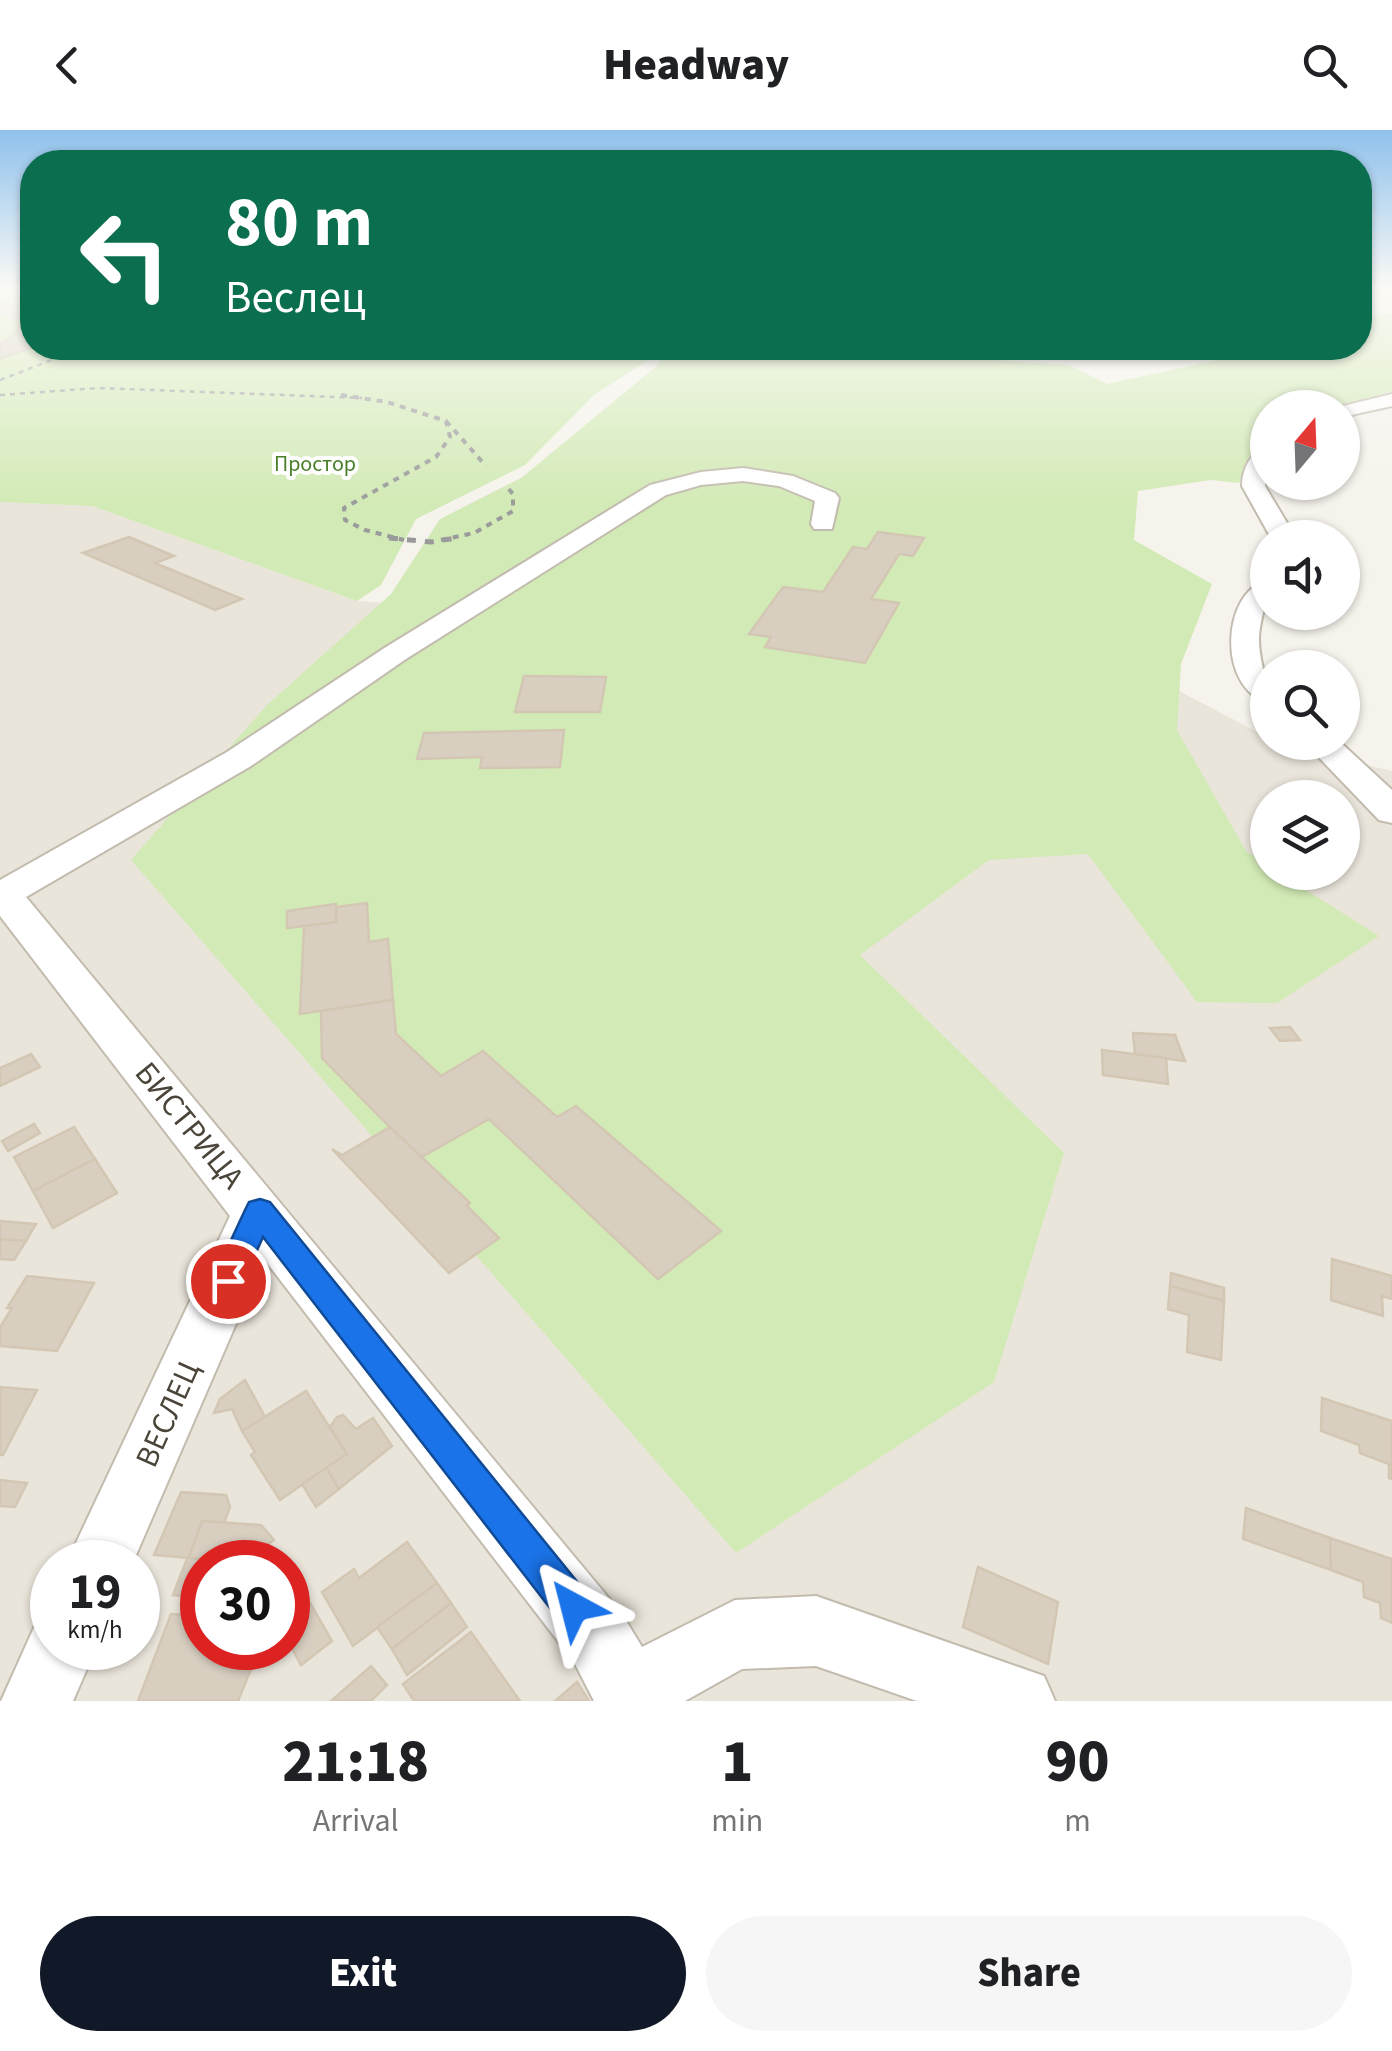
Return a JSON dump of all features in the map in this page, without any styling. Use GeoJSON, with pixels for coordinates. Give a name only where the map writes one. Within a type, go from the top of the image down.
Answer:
{"type":"FeatureCollection","features":[{"type":"Feature","properties":{"kind":"street"},"geometry":{"type":"LineString","coordinates":[[1360,407],[1392,400]]}},
{"type":"Feature","properties":{"kind":"street"},"geometry":{"type":"LineString","coordinates":[[1,889],[239,759],[396,652],[658,490],[699,476],[731,472],[763,475],[827,498],[823,524]]}},
{"type":"Feature","properties":{"kind":"street"},"geometry":{"type":"LineString","coordinates":[[1250,607],[1243,624],[1250,662]]}},
{"type":"Feature","properties":{"kind":"street"},"geometry":{"type":"LineString","coordinates":[[1340,760],[1392,812]]}},
{"type":"Feature","properties":{"kind":"street","name":"БИСТРИЦА"},"geometry":{"type":"LineString","coordinates":[[1,889],[598,1638],[631,1696],[736,1635],[816,1631],[1019,1701]]}},
{"type":"Feature","properties":{"kind":"street","name":"ВЕСЛЕЦ"},"geometry":{"type":"LineString","coordinates":[[110,1540],[260,1210]]}},
{"type":"Feature","properties":{"kind":"street"},"geometry":{"type":"LineString","coordinates":[[37,1701],[52,1670]]}},
{"type":"Feature","properties":{"kind":"shaded area"},"geometry":{"type":"Polygon","coordinates":[[[0,502],[92,506],[357,601],[696,624],[1179,691],[1250,728],[1250,760],[1345,760],[1392,771],[1392,1701],[0,1701],[0,502]]]}},
{"type":"Feature","properties":{"kind":"green space","name":"Простор"},"geometry":{"type":"Polygon","coordinates":[[[0,360],[648,360],[594,395],[525,465],[416,519],[381,585],[357,601],[92,506],[0,502],[0,360]]]}},
{"type":"Feature","properties":{"kind":"green space"},"geometry":{"type":"Polygon","coordinates":[[[660,360],[999,360],[1069,365],[1107,384],[1216,360],[1392,360],[1392,391],[1360,400],[1360,390],[1250,390],[1250,461],[1239,483],[1211,480],[1138,491],[1134,540],[1212,584],[1181,664],[1177,730],[1250,854],[1250,890],[1306,890],[1379,936],[1277,1003],[1197,1002],[1088,854],[989,860],[860,955],[1064,1153],[994,1382],[736,1553],[131,860],[267,705],[391,594],[440,519],[521,478],[660,360]]]}},
{"type":"Feature","properties":{"kind":"building"},"geometry":{"type":"Polygon","coordinates":[[[878,532],[924,538],[913,556],[899,554],[871,599],[899,603],[865,663],[765,647],[771,637],[749,634],[783,587],[823,592],[853,547],[867,549],[878,532]]]}},
{"type":"Feature","properties":{"kind":"building"},"geometry":{"type":"Polygon","coordinates":[[[129,537],[174,556],[155,563],[242,599],[215,610],[83,553],[129,537]]]}},
{"type":"Feature","properties":{"kind":"building"},"geometry":{"type":"Polygon","coordinates":[[[524,676],[606,677],[600,712],[515,712],[524,676]]]}},
{"type":"Feature","properties":{"kind":"building"},"geometry":{"type":"Polygon","coordinates":[[[564,730],[560,767],[480,768],[482,757],[417,759],[424,733],[564,730]]]}},
{"type":"Feature","properties":{"kind":"building"},"geometry":{"type":"Polygon","coordinates":[[[367,903],[369,942],[388,939],[393,1000],[300,1014],[304,926],[336,922],[336,907],[367,903]]]}},
{"type":"Feature","properties":{"kind":"building"},"geometry":{"type":"Polygon","coordinates":[[[336,904],[336,922],[287,928],[287,911],[336,904]]]}},
{"type":"Feature","properties":{"kind":"building"},"geometry":{"type":"Polygon","coordinates":[[[393,1000],[396,1034],[441,1076],[483,1051],[557,1117],[576,1106],[721,1231],[658,1279],[489,1119],[420,1158],[322,1058],[321,1011],[393,1000]]]}},
{"type":"Feature","properties":{"kind":"building"},"geometry":{"type":"Polygon","coordinates":[[[1290,1027],[1300,1040],[1280,1041],[1270,1028],[1290,1027]]]}},
{"type":"Feature","properties":{"kind":"building"},"geometry":{"type":"Polygon","coordinates":[[[1133,1033],[1175,1035],[1185,1061],[1135,1055],[1133,1033]]]}},
{"type":"Feature","properties":{"kind":"building"},"geometry":{"type":"Polygon","coordinates":[[[1102,1050],[1166,1058],[1168,1084],[1103,1075],[1102,1050]]]}},
{"type":"Feature","properties":{"kind":"building"},"geometry":{"type":"Polygon","coordinates":[[[31,1054],[40,1067],[0,1086],[0,1068],[31,1054]]]}},
{"type":"Feature","properties":{"kind":"building"},"geometry":{"type":"Polygon","coordinates":[[[34,1124],[40,1133],[8,1151],[2,1141],[34,1124]]]}},
{"type":"Feature","properties":{"kind":"building"},"geometry":{"type":"Polygon","coordinates":[[[74,1127],[95,1159],[33,1191],[14,1157],[74,1127]]]}},
{"type":"Feature","properties":{"kind":"building"},"geometry":{"type":"Polygon","coordinates":[[[390,1127],[470,1203],[467,1206],[499,1238],[449,1273],[332,1149],[342,1155],[390,1127]]]}},
{"type":"Feature","properties":{"kind":"building"},"geometry":{"type":"Polygon","coordinates":[[[95,1159],[117,1193],[53,1228],[33,1191],[95,1159]]]}},
{"type":"Feature","properties":{"kind":"building"},"geometry":{"type":"Polygon","coordinates":[[[0,1221],[36,1224],[26,1241],[0,1239],[0,1221]]]}},
{"type":"Feature","properties":{"kind":"building"},"geometry":{"type":"Polygon","coordinates":[[[0,1239],[26,1241],[14,1260],[0,1259],[0,1239]]]}},
{"type":"Feature","properties":{"kind":"building"},"geometry":{"type":"Polygon","coordinates":[[[1332,1259],[1392,1276],[1392,1299],[1382,1296],[1383,1316],[1331,1300],[1332,1259]]]}},
{"type":"Feature","properties":{"kind":"building"},"geometry":{"type":"Polygon","coordinates":[[[1171,1273],[1224,1288],[1224,1301],[1170,1286],[1171,1273]]]}},
{"type":"Feature","properties":{"kind":"building"},"geometry":{"type":"Polygon","coordinates":[[[27,1276],[94,1283],[57,1351],[0,1346],[0,1327],[12,1308],[7,1308],[27,1276]]]}},
{"type":"Feature","properties":{"kind":"building"},"geometry":{"type":"Polygon","coordinates":[[[1170,1286],[1224,1301],[1221,1360],[1187,1352],[1189,1315],[1168,1309],[1170,1286]]]}},
{"type":"Feature","properties":{"kind":"building"},"geometry":{"type":"Polygon","coordinates":[[[245,1380],[265,1417],[242,1431],[232,1409],[214,1413],[220,1399],[245,1380]]]}},
{"type":"Feature","properties":{"kind":"building"},"geometry":{"type":"Polygon","coordinates":[[[0,1387],[37,1390],[3,1455],[0,1455],[0,1387]]]}},
{"type":"Feature","properties":{"kind":"building"},"geometry":{"type":"Polygon","coordinates":[[[306,1391],[347,1454],[280,1500],[251,1455],[255,1452],[242,1431],[306,1391]]]}},
{"type":"Feature","properties":{"kind":"building"},"geometry":{"type":"Polygon","coordinates":[[[1322,1398],[1392,1421],[1392,1479],[1389,1464],[1360,1453],[1359,1445],[1321,1431],[1322,1398]]]}},
{"type":"Feature","properties":{"kind":"building"},"geometry":{"type":"Polygon","coordinates":[[[343,1415],[356,1429],[373,1418],[392,1446],[339,1489],[326,1468],[347,1454],[330,1427],[343,1415]]]}},
{"type":"Feature","properties":{"kind":"building"},"geometry":{"type":"Polygon","coordinates":[[[326,1468],[339,1489],[316,1507],[302,1484],[326,1468]]]}},
{"type":"Feature","properties":{"kind":"building"},"geometry":{"type":"Polygon","coordinates":[[[0,1480],[27,1483],[15,1507],[0,1506],[0,1480]]]}},
{"type":"Feature","properties":{"kind":"building"},"geometry":{"type":"Polygon","coordinates":[[[181,1492],[226,1495],[230,1507],[224,1523],[202,1521],[195,1540],[180,1540],[180,1557],[160,1556],[160,1541],[181,1492]]]}},
{"type":"Feature","properties":{"kind":"building"},"geometry":{"type":"Polygon","coordinates":[[[1246,1508],[1330,1538],[1331,1570],[1243,1539],[1246,1508]]]}},
{"type":"Feature","properties":{"kind":"building"},"geometry":{"type":"Polygon","coordinates":[[[202,1521],[261,1525],[274,1540],[195,1540],[202,1521]]]}},
{"type":"Feature","properties":{"kind":"building"},"geometry":{"type":"Polygon","coordinates":[[[1330,1538],[1392,1559],[1392,1623],[1381,1618],[1380,1603],[1364,1597],[1363,1582],[1331,1570],[1330,1538]]]}},
{"type":"Feature","properties":{"kind":"building"},"geometry":{"type":"Polygon","coordinates":[[[407,1542],[437,1583],[353,1646],[322,1592],[354,1569],[359,1578],[407,1542]]]}},
{"type":"Feature","properties":{"kind":"building"},"geometry":{"type":"Polygon","coordinates":[[[978,1567],[1058,1602],[1048,1664],[963,1627],[978,1567]]]}},
{"type":"Feature","properties":{"kind":"building"},"geometry":{"type":"Polygon","coordinates":[[[180,1577],[180,1595],[173,1595],[180,1577]]]}},
{"type":"Feature","properties":{"kind":"building"},"geometry":{"type":"Polygon","coordinates":[[[437,1583],[451,1603],[392,1649],[377,1627],[437,1583]]]}},
{"type":"Feature","properties":{"kind":"building"},"geometry":{"type":"Polygon","coordinates":[[[310,1603],[332,1641],[310,1658],[310,1603]]]}},
{"type":"Feature","properties":{"kind":"building"},"geometry":{"type":"Polygon","coordinates":[[[451,1603],[467,1627],[407,1675],[392,1649],[451,1603]]]}},
{"type":"Feature","properties":{"kind":"building"},"geometry":{"type":"Polygon","coordinates":[[[171,1614],[180,1615],[180,1670],[251,1670],[238,1701],[138,1701],[150,1670],[160,1670],[160,1643],[171,1614]]]}},
{"type":"Feature","properties":{"kind":"building"},"geometry":{"type":"Polygon","coordinates":[[[471,1632],[520,1701],[414,1701],[403,1684],[471,1632]]]}},
{"type":"Feature","properties":{"kind":"building"},"geometry":{"type":"Polygon","coordinates":[[[371,1666],[387,1685],[371,1701],[331,1701],[371,1666]]]}},
{"type":"Feature","properties":{"kind":"building"},"geometry":{"type":"Polygon","coordinates":[[[577,1682],[589,1701],[555,1701],[577,1682]]]}},
{"type":"Feature","properties":{"kind":"railway"},"geometry":{"type":"LineString","coordinates":[[0,380],[51,360]]}},
{"type":"Feature","properties":{"kind":"railway"},"geometry":{"type":"LineString","coordinates":[[0,395],[99,388],[360,398]]}},
{"type":"Feature","properties":{"kind":"railway"},"geometry":{"type":"LineString","coordinates":[[341,395],[360,398]]}},
{"type":"Feature","properties":{"kind":"railway"},"geometry":{"type":"LineString","coordinates":[[360,398],[387,402],[446,421]]}},
{"type":"Feature","properties":{"kind":"railway"},"geometry":{"type":"LineString","coordinates":[[400,539],[345,520],[344,508],[436,457],[450,437],[446,421]]}},
{"type":"Feature","properties":{"kind":"railway"},"geometry":{"type":"LineString","coordinates":[[446,421],[486,466]]}},
{"type":"Feature","properties":{"kind":"railway"},"geometry":{"type":"LineString","coordinates":[[441,540],[474,533],[513,511],[513,494],[505,485]]}},
{"type":"Feature","properties":{"kind":"railway"},"geometry":{"type":"LineString","coordinates":[[389,538],[400,539]]}},
{"type":"Feature","properties":{"kind":"railway"},"geometry":{"type":"LineString","coordinates":[[400,539],[431,542],[456,538]]}},
{"type":"Feature","properties":{"kind":"route"},"geometry":{"type":"LineString","coordinates":[[228,1281],[260,1210],[574,1607]]}}]}
